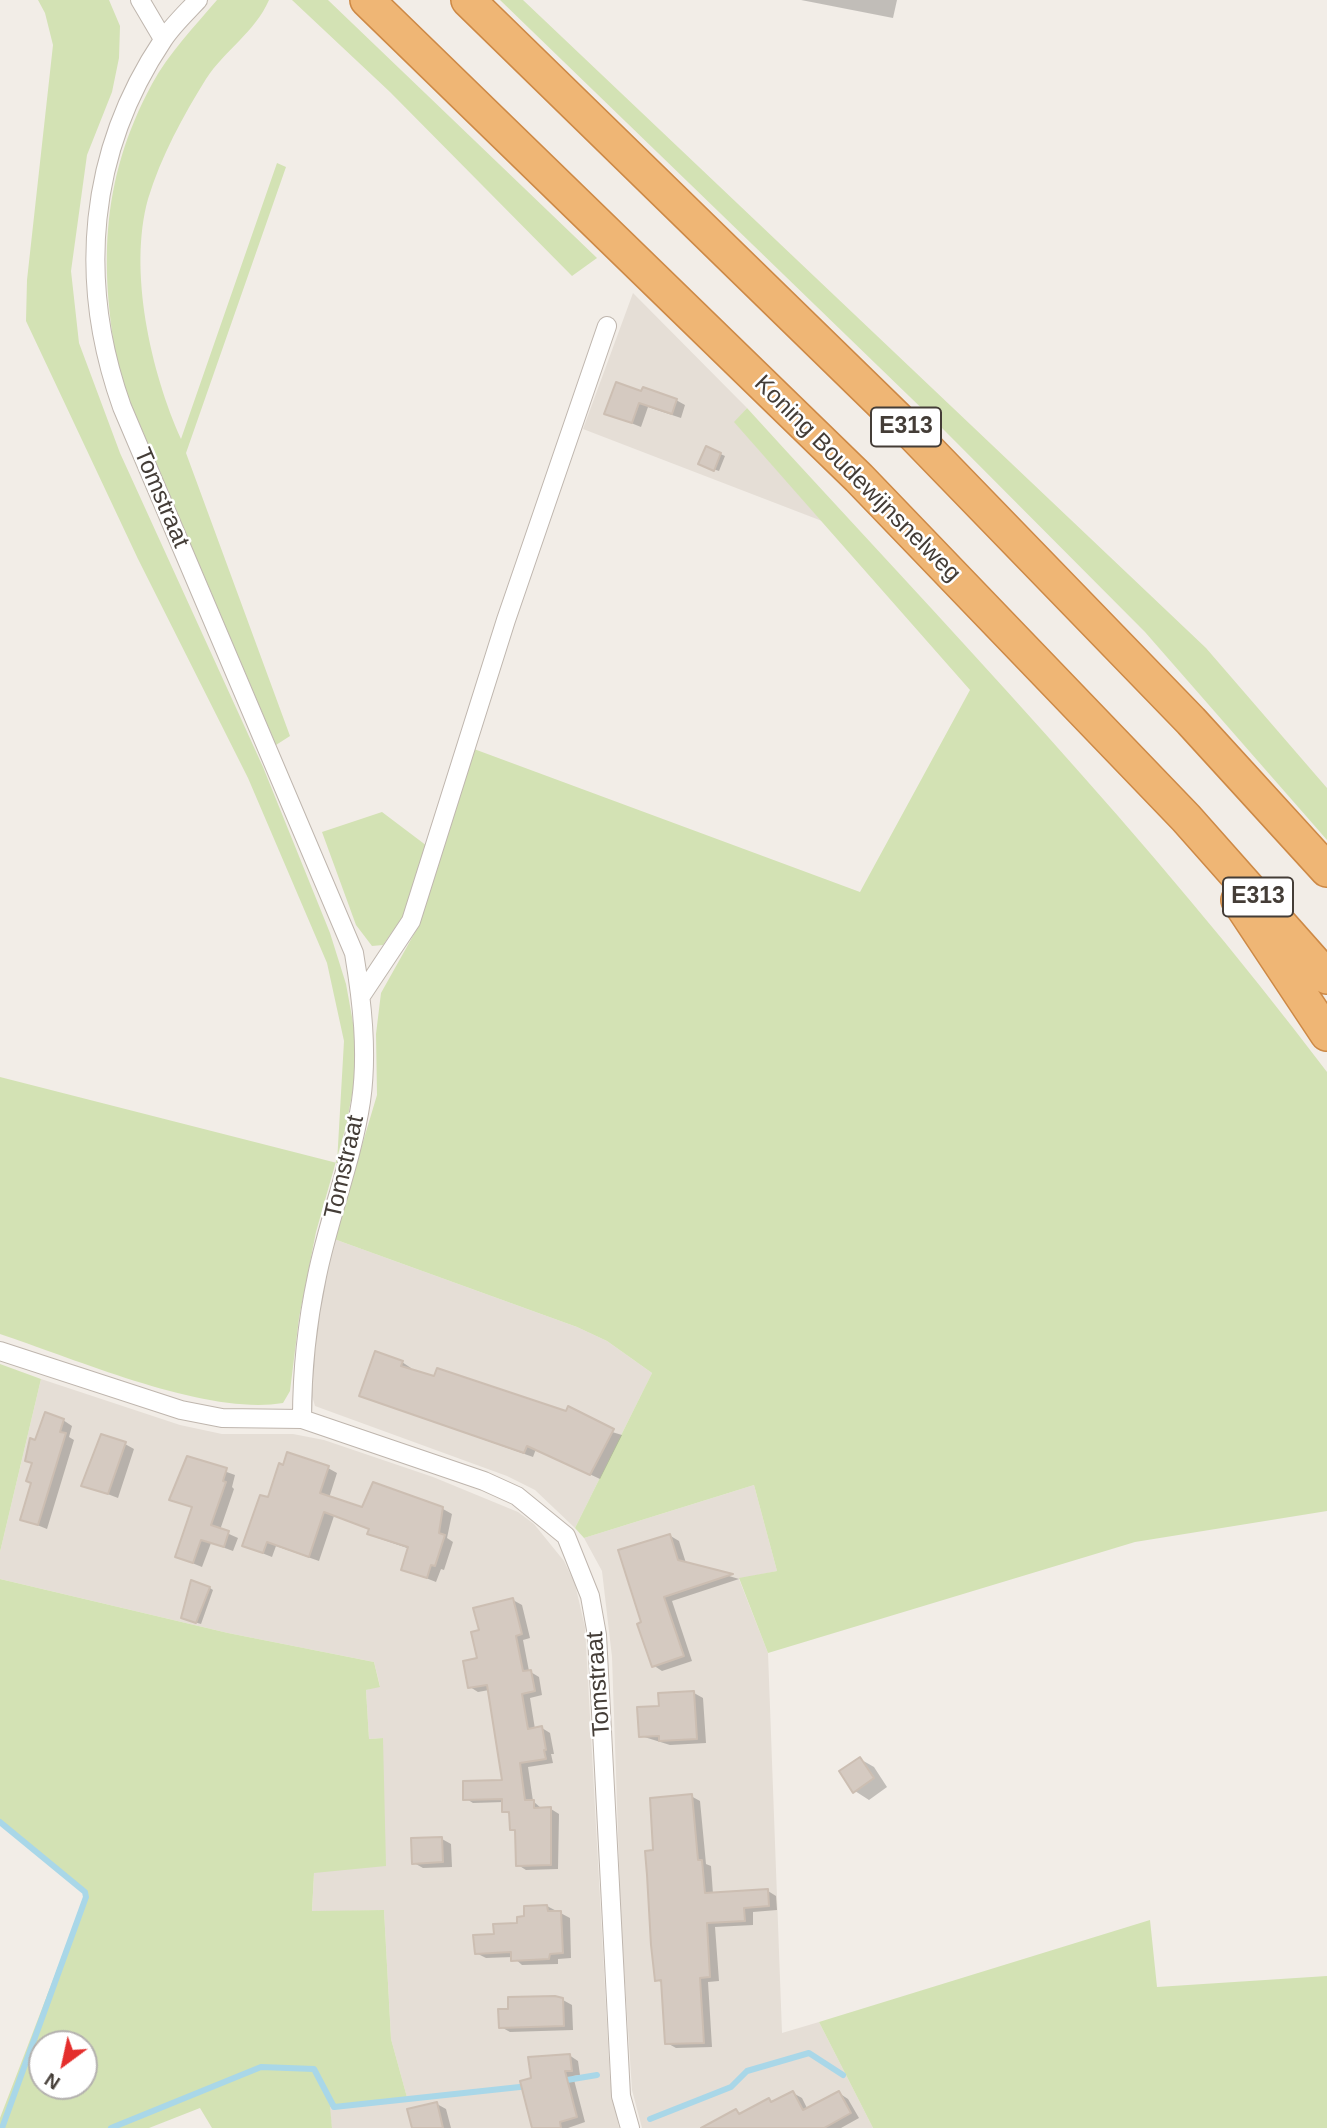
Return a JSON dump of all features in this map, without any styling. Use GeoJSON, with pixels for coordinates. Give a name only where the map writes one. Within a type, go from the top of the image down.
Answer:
{"type":"FeatureCollection","features":[{"type":"Feature","properties":{"kind":"highway","name":"Koning Boudewijnsnelweg"},"geometry":{"type":"LineString","coordinates":[[367,0],[859,478],[1186,818],[1327,977]]}},
{"type":"Feature","properties":{"kind":"highway","name":"E313"},"geometry":{"type":"LineString","coordinates":[[468,0],[915,436],[1181,711],[1327,870]]}},
{"type":"Feature","properties":{"kind":"highway"},"geometry":{"type":"LineString","coordinates":[[1186,818],[1327,1034]]}},
{"type":"Feature","properties":{"kind":"street"},"geometry":{"type":"LineString","coordinates":[[140,0],[163,39]]}},
{"type":"Feature","properties":{"kind":"street","name":"Tomstraat"},"geometry":{"type":"LineString","coordinates":[[198,0],[163,39],[128,103],[108,157],[98,210],[93,273],[99,328],[122,407],[354,953],[361,996],[364,1063],[361,1100],[346,1172],[317,1275],[308,1331],[302,1419]]}},
{"type":"Feature","properties":{"kind":"street"},"geometry":{"type":"LineString","coordinates":[[361,996],[411,921],[506,620],[607,326]]}},
{"type":"Feature","properties":{"kind":"street","name":"Tomstraat"},"geometry":{"type":"LineString","coordinates":[[0,1352],[181,1410],[222,1418],[302,1419],[484,1481],[517,1496],[566,1536],[579,1561],[590,1596],[597,1635],[621,2096],[630,2128]]}},
{"type":"Feature","properties":{"kind":"shaded area"},"geometry":{"type":"Polygon","coordinates":[[[633,293],[747,408],[735,422],[822,521],[583,429],[633,293]]]}},
{"type":"Feature","properties":{"kind":"shaded area"},"geometry":{"type":"Polygon","coordinates":[[[334,1239],[577,1327],[607,1341],[652,1373],[575,1528],[535,1490],[507,1476],[315,1406],[310,1389],[317,1315],[334,1239]]]}},
{"type":"Feature","properties":{"kind":"shaded area"},"geometry":{"type":"Polygon","coordinates":[[[41,1379],[180,1425],[222,1434],[293,1434],[324,1440],[433,1477],[518,1512],[534,1524],[564,1561],[575,1584],[585,1627],[610,2079],[619,2128],[332,2128],[329,2107],[408,2101],[391,2039],[384,1910],[312,1912],[314,1873],[383,1738],[369,1739],[366,1690],[380,1686],[374,1662],[228,1633],[0,1579],[0,1552],[41,1379]]]}},
{"type":"Feature","properties":{"kind":"shaded area"},"geometry":{"type":"Polygon","coordinates":[[[754,1485],[777,1571],[739,1579],[768,1653],[782,2033],[819,2022],[873,2128],[642,2128],[632,2090],[621,1922],[612,1657],[602,1571],[584,1538],[754,1485]]]}},
{"type":"Feature","properties":{"kind":"green space"},"geometry":{"type":"Polygon","coordinates":[[[38,0],[109,0],[120,26],[119,58],[112,92],[87,155],[71,271],[79,343],[120,453],[263,767],[330,933],[346,984],[354,1028],[356,1074],[337,1156],[344,1041],[327,963],[248,778],[138,559],[26,321],[27,280],[53,45],[45,13],[38,0]]]}},
{"type":"Feature","properties":{"kind":"green space"},"geometry":{"type":"Polygon","coordinates":[[[217,0],[269,0],[256,22],[206,79],[166,152],[153,183],[142,227],[142,289],[152,353],[181,439],[277,163],[286,167],[186,453],[290,736],[276,745],[120,378],[109,301],[108,228],[122,156],[152,84],[182,40],[217,0]]]}},
{"type":"Feature","properties":{"kind":"green space"},"geometry":{"type":"Polygon","coordinates":[[[292,0],[328,0],[597,258],[572,276],[390,92],[292,0]]]}},
{"type":"Feature","properties":{"kind":"green space"},"geometry":{"type":"Polygon","coordinates":[[[500,0],[523,0],[1206,648],[1327,788],[1327,840],[1145,632],[941,427],[500,0]]]}},
{"type":"Feature","properties":{"kind":"green space"},"geometry":{"type":"Polygon","coordinates":[[[747,408],[971,651],[1118,816],[1190,900],[1327,1072],[1327,1511],[1135,1542],[768,1653],[739,1578],[777,1571],[754,1485],[584,1538],[575,1528],[652,1373],[607,1341],[577,1327],[334,1239],[377,1095],[376,1034],[381,993],[418,927],[474,749],[860,892],[970,690],[734,422],[747,408]]]}},
{"type":"Feature","properties":{"kind":"green space"},"geometry":{"type":"Polygon","coordinates":[[[382,812],[427,846],[408,909],[383,945],[372,946],[356,925],[322,832],[382,812]]]}},
{"type":"Feature","properties":{"kind":"green space"},"geometry":{"type":"Polygon","coordinates":[[[0,1077],[336,1163],[316,1232],[299,1318],[290,1391],[283,1403],[252,1405],[180,1393],[141,1383],[0,1334],[0,1077]]]}},
{"type":"Feature","properties":{"kind":"green space"},"geometry":{"type":"Polygon","coordinates":[[[0,1364],[41,1379],[0,1552],[0,1364]]]}},
{"type":"Feature","properties":{"kind":"green space"},"geometry":{"type":"Polygon","coordinates":[[[0,1579],[228,1633],[374,1662],[380,1687],[366,1690],[369,1739],[383,1738],[386,1866],[314,1873],[312,1911],[384,1910],[391,2039],[408,2101],[330,2107],[332,2128],[212,2128],[200,2108],[149,2128],[0,2128],[0,2118],[28,2045],[28,2100],[98,2100],[98,2030],[34,2030],[86,1894],[0,1824],[0,1579]]]}},
{"type":"Feature","properties":{"kind":"green space"},"geometry":{"type":"Polygon","coordinates":[[[1150,1920],[1157,1987],[1327,1976],[1327,2128],[873,2128],[819,2022],[1150,1920]]]}},
{"type":"Feature","properties":{"kind":"building"},"geometry":{"type":"Polygon","coordinates":[[[616,382],[641,391],[643,387],[677,399],[672,414],[639,403],[632,423],[604,414],[616,382]]]}},
{"type":"Feature","properties":{"kind":"building"},"geometry":{"type":"Polygon","coordinates":[[[706,446],[721,453],[714,471],[698,464],[706,446]]]}},
{"type":"Feature","properties":{"kind":"building"},"geometry":{"type":"Polygon","coordinates":[[[375,1351],[403,1361],[401,1366],[434,1376],[437,1368],[566,1411],[568,1406],[614,1429],[590,1475],[527,1446],[524,1453],[359,1396],[375,1351]]]}},
{"type":"Feature","properties":{"kind":"building"},"geometry":{"type":"Polygon","coordinates":[[[45,1412],[64,1419],[60,1432],[66,1433],[38,1525],[20,1520],[31,1483],[26,1481],[32,1463],[25,1461],[30,1438],[35,1440],[45,1412]]]}},
{"type":"Feature","properties":{"kind":"building"},"geometry":{"type":"Polygon","coordinates":[[[101,1434],[126,1442],[108,1494],[81,1486],[101,1434]]]}},
{"type":"Feature","properties":{"kind":"building"},"geometry":{"type":"Polygon","coordinates":[[[287,1452],[329,1466],[320,1493],[362,1507],[373,1482],[443,1507],[439,1533],[445,1535],[435,1566],[431,1565],[427,1578],[401,1570],[408,1547],[367,1534],[369,1529],[324,1512],[309,1557],[267,1542],[263,1553],[242,1546],[260,1495],[268,1497],[279,1463],[283,1465],[287,1452]]]}},
{"type":"Feature","properties":{"kind":"building"},"geometry":{"type":"Polygon","coordinates":[[[187,1456],[227,1468],[223,1481],[226,1482],[211,1525],[229,1531],[224,1547],[201,1540],[193,1563],[175,1557],[192,1507],[169,1500],[187,1456]]]}},
{"type":"Feature","properties":{"kind":"building"},"geometry":{"type":"Polygon","coordinates":[[[670,1534],[678,1560],[733,1574],[664,1597],[684,1656],[652,1667],[637,1624],[641,1622],[618,1550],[670,1534]]]}},
{"type":"Feature","properties":{"kind":"building"},"geometry":{"type":"Polygon","coordinates":[[[191,1580],[210,1587],[196,1623],[181,1618],[191,1580]]]}},
{"type":"Feature","properties":{"kind":"building"},"geometry":{"type":"Polygon","coordinates":[[[513,1598],[522,1634],[516,1636],[523,1671],[531,1670],[535,1691],[522,1694],[528,1729],[542,1726],[546,1750],[546,1759],[520,1763],[525,1800],[534,1800],[534,1808],[551,1807],[551,1865],[516,1866],[515,1830],[510,1830],[509,1812],[502,1812],[502,1799],[463,1800],[463,1781],[502,1780],[487,1685],[468,1688],[463,1661],[477,1658],[471,1632],[479,1630],[473,1608],[513,1598]]]}},
{"type":"Feature","properties":{"kind":"building"},"geometry":{"type":"Polygon","coordinates":[[[694,1691],[697,1739],[659,1741],[659,1736],[639,1737],[637,1707],[659,1706],[658,1693],[694,1691]]]}},
{"type":"Feature","properties":{"kind":"building"},"geometry":{"type":"Polygon","coordinates":[[[860,1757],[874,1778],[853,1793],[839,1771],[860,1757]]]}},
{"type":"Feature","properties":{"kind":"building"},"geometry":{"type":"Polygon","coordinates":[[[692,1794],[698,1860],[702,1860],[705,1893],[768,1889],[769,1906],[744,1908],[745,1921],[707,1923],[710,1977],[700,1978],[704,2043],[665,2044],[661,1980],[655,1981],[651,1945],[645,1851],[653,1850],[650,1798],[692,1794]]]}},
{"type":"Feature","properties":{"kind":"building"},"geometry":{"type":"Polygon","coordinates":[[[442,1837],[443,1862],[412,1864],[411,1838],[442,1837]]]}},
{"type":"Feature","properties":{"kind":"building"},"geometry":{"type":"Polygon","coordinates":[[[547,1905],[548,1911],[561,1911],[563,1953],[550,1954],[549,1959],[511,1961],[511,1952],[475,1954],[473,1935],[494,1934],[493,1924],[517,1923],[517,1917],[524,1916],[524,1906],[547,1905]]]}},
{"type":"Feature","properties":{"kind":"building"},"geometry":{"type":"Polygon","coordinates":[[[508,1997],[563,1998],[564,2026],[499,2028],[498,2009],[508,2009],[508,1997]]]}},
{"type":"Feature","properties":{"kind":"building"},"geometry":{"type":"Polygon","coordinates":[[[570,2054],[572,2071],[565,2071],[577,2117],[560,2122],[561,2128],[532,2128],[520,2081],[531,2078],[528,2057],[570,2054]]]}},
{"type":"Feature","properties":{"kind":"building"},"geometry":{"type":"Polygon","coordinates":[[[793,2091],[803,2110],[839,2091],[851,2113],[824,2128],[701,2128],[736,2109],[739,2114],[769,2098],[771,2102],[793,2091]]]}},
{"type":"Feature","properties":{"kind":"building"},"geometry":{"type":"Polygon","coordinates":[[[437,2102],[443,2128],[412,2128],[407,2109],[437,2102]]]}},
{"type":"Feature","properties":{"kind":"waterway"},"geometry":{"type":"LineString","coordinates":[[0,1822],[85,1892],[86,1897],[2,2128]]}},
{"type":"Feature","properties":{"kind":"waterway"},"geometry":{"type":"LineString","coordinates":[[650,2119],[731,2087],[747,2071],[809,2053],[843,2075]]}},
{"type":"Feature","properties":{"kind":"waterway"},"geometry":{"type":"LineString","coordinates":[[111,2128],[261,2067],[314,2069],[334,2107],[529,2086]]}},
{"type":"Feature","properties":{"kind":"waterway"},"geometry":{"type":"LineString","coordinates":[[561,2081],[597,2075]]}}]}
